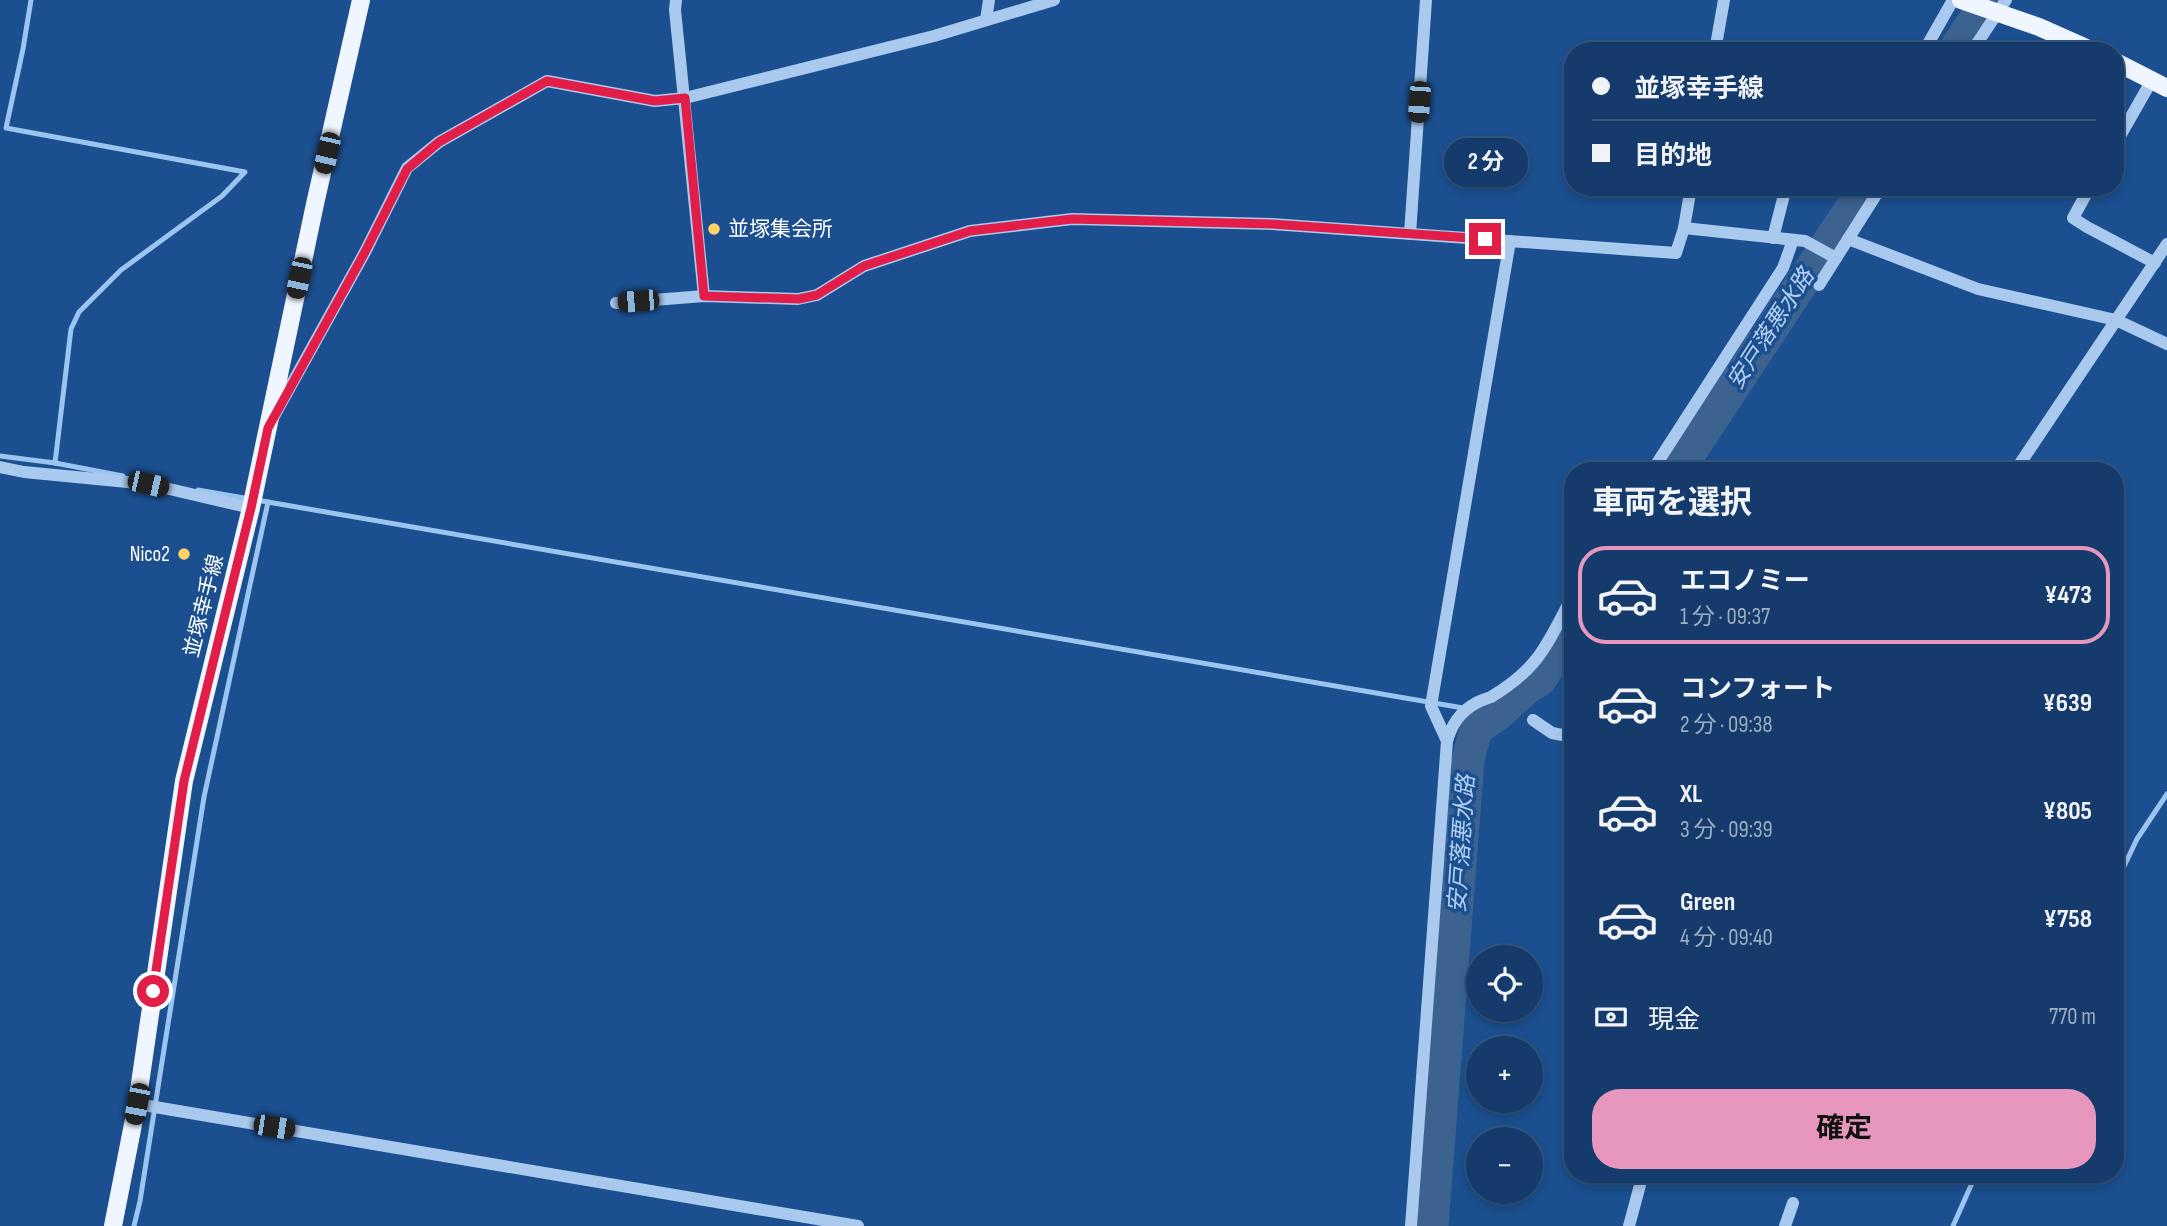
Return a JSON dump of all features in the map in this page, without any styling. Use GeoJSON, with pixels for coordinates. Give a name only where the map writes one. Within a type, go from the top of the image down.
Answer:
{"type":"FeatureCollection","features":[{"type":"Feature","properties":{"kind":"main road","name":"並塚幸手線"},"geometry":{"type":"LineString","coordinates":[[113,1226],[140,1105],[184,781],[251,508],[361,0]]}},
{"type":"Feature","properties":{"kind":"main road"},"geometry":{"type":"LineString","coordinates":[[1961,0],[2002,6],[2072,42]]}},
{"type":"Feature","properties":{"kind":"main road"},"geometry":{"type":"LineString","coordinates":[[2124,66],[2159,84]]}},
{"type":"Feature","properties":{"kind":"street"},"geometry":{"type":"LineString","coordinates":[[677,0],[675,10],[704,296]]}},
{"type":"Feature","properties":{"kind":"street"},"geometry":{"type":"LineString","coordinates":[[986,20],[989,0]]}},
{"type":"Feature","properties":{"kind":"street"},"geometry":{"type":"LineString","coordinates":[[268,428],[365,252],[407,169],[439,142],[547,81],[655,101],[685,98],[934,36],[1054,0]]}},
{"type":"Feature","properties":{"kind":"street"},"geometry":{"type":"LineString","coordinates":[[1409,234],[1426,0]]}},
{"type":"Feature","properties":{"kind":"street"},"geometry":{"type":"LineString","coordinates":[[1717,42],[1724,0]]}},
{"type":"Feature","properties":{"kind":"street"},"geometry":{"type":"LineString","coordinates":[[1929,42],[1953,0]]}},
{"type":"Feature","properties":{"kind":"street"},"geometry":{"type":"LineString","coordinates":[[1978,42],[2002,6]]}},
{"type":"Feature","properties":{"kind":"street"},"geometry":{"type":"LineString","coordinates":[[2124,132],[2159,84]]}},
{"type":"Feature","properties":{"kind":"street"},"geometry":{"type":"LineString","coordinates":[[616,303],[704,296],[799,299],[817,295],[864,266],[970,231],[1072,219],[1272,224],[1676,253],[1689,196]]}},
{"type":"Feature","properties":{"kind":"street"},"geometry":{"type":"LineString","coordinates":[[1773,238],[1784,196]]}},
{"type":"Feature","properties":{"kind":"street"},"geometry":{"type":"LineString","coordinates":[[1819,285],[1875,196]]}},
{"type":"Feature","properties":{"kind":"street"},"geometry":{"type":"LineString","coordinates":[[2085,196],[2073,218],[2155,263]]}},
{"type":"Feature","properties":{"kind":"street"},"geometry":{"type":"LineString","coordinates":[[1684,228],[1799,241],[1836,258]]}},
{"type":"Feature","properties":{"kind":"street"},"geometry":{"type":"LineString","coordinates":[[1848,239],[1978,289],[2116,320],[2167,344]]}},
{"type":"Feature","properties":{"kind":"street"},"geometry":{"type":"LineString","coordinates":[[1447,741],[1431,706],[1510,241]]}},
{"type":"Feature","properties":{"kind":"street"},"geometry":{"type":"LineString","coordinates":[[1657,462],[1799,241]]}},
{"type":"Feature","properties":{"kind":"street"},"geometry":{"type":"LineString","coordinates":[[2021,462],[2167,244]]}},
{"type":"Feature","properties":{"kind":"street"},"geometry":{"type":"LineString","coordinates":[[0,467],[24,472],[148,484],[251,508]]}},
{"type":"Feature","properties":{"kind":"street"},"geometry":{"type":"LineString","coordinates":[[1411,1226],[1447,741],[1454,721],[1462,713],[1501,690],[1532,663],[1541,653],[1564,611]]}},
{"type":"Feature","properties":{"kind":"street"},"geometry":{"type":"LineString","coordinates":[[1533,720],[1552,733],[1564,735]]}},
{"type":"Feature","properties":{"kind":"street"},"geometry":{"type":"LineString","coordinates":[[140,1105],[858,1226]]}},
{"type":"Feature","properties":{"kind":"street"},"geometry":{"type":"LineString","coordinates":[[1629,1226],[1641,1183]]}},
{"type":"Feature","properties":{"kind":"street"},"geometry":{"type":"LineString","coordinates":[[1785,1226],[1793,1203]]}},
{"type":"Feature","properties":{"kind":"waterway"},"geometry":{"type":"LineString","coordinates":[[31,0],[6,128],[245,172],[222,196],[121,270],[79,312],[71,329],[55,463]]}},
{"type":"Feature","properties":{"kind":"waterway","name":"安戸落悪水路"},"geometry":{"type":"LineString","coordinates":[[1960,42],[1988,0]]}},
{"type":"Feature","properties":{"kind":"waterway","name":"安戸落悪水路"},"geometry":{"type":"LineString","coordinates":[[1684,462],[1859,196]]}},
{"type":"Feature","properties":{"kind":"waterway"},"geometry":{"type":"LineString","coordinates":[[0,456],[123,476]]}},
{"type":"Feature","properties":{"kind":"waterway"},"geometry":{"type":"LineString","coordinates":[[198,490],[1498,714]]}},
{"type":"Feature","properties":{"kind":"waterway"},"geometry":{"type":"LineString","coordinates":[[134,1226],[204,797],[268,502]]}},
{"type":"Feature","properties":{"kind":"waterway","name":"安戸落悪水路"},"geometry":{"type":"LineString","coordinates":[[1432,1226],[1468,760],[1476,729],[1540,680],[1564,644]]}},
{"type":"Feature","properties":{"kind":"waterway"},"geometry":{"type":"LineString","coordinates":[[2124,866],[2137,839],[2167,794]]}},
{"type":"Feature","properties":{"kind":"waterway"},"geometry":{"type":"LineString","coordinates":[[1953,1226],[1972,1183]]}},
{"type":"Feature","properties":{"kind":"place","name":"並塚集会所"},"geometry":{"type":"Point","coordinates":[714,229]}},
{"type":"Feature","properties":{"kind":"place","name":"Nico2"},"geometry":{"type":"Point","coordinates":[184,554]}},
{"type":"Feature","properties":{"kind":"route"},"geometry":{"type":"LineString","coordinates":[[153,991],[184,781],[268,428],[365,252],[407,169],[439,142],[547,81],[655,101],[685,98],[704,296],[799,299],[817,295],[864,266],[970,231],[1072,219],[1272,224],[1485,239]]}}]}
